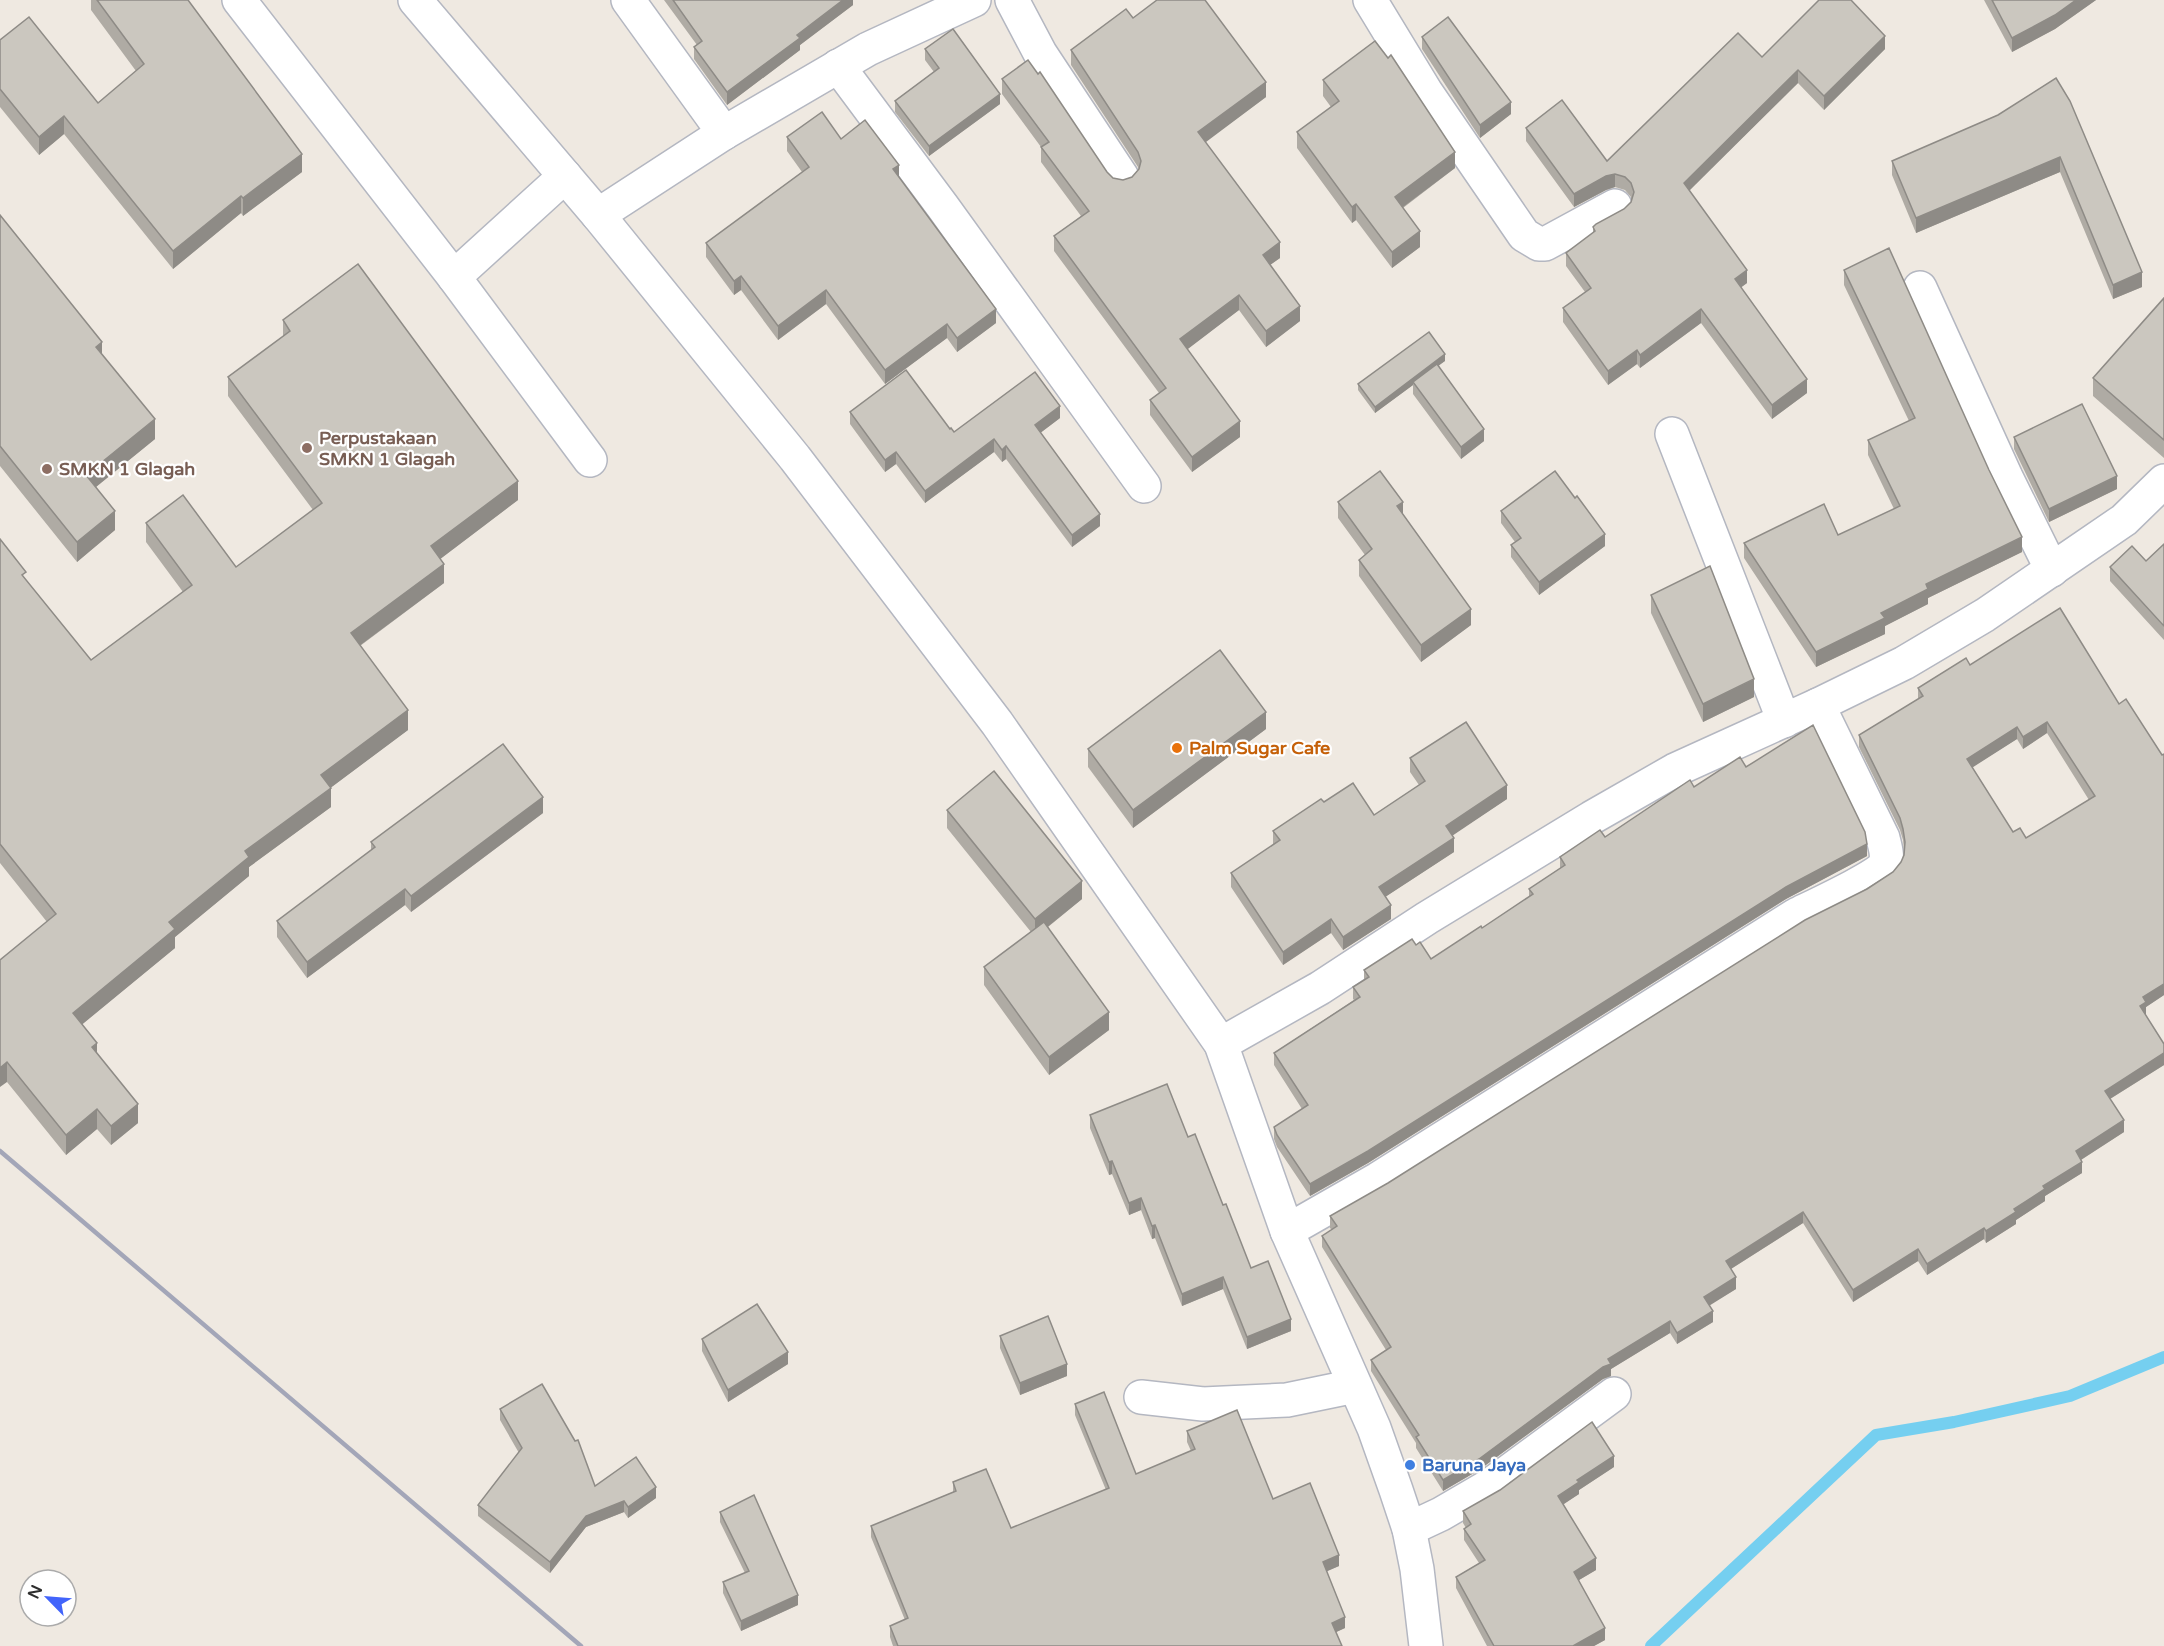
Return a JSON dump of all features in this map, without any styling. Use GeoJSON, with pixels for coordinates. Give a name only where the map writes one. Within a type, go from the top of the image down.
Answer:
{"type":"FeatureCollection","features":[{"type":"Feature","properties":{"kind":"street"},"geometry":{"type":"LineString","coordinates":[[239,0],[454,277],[590,460]]}},
{"type":"Feature","properties":{"kind":"street"},"geometry":{"type":"LineString","coordinates":[[415,0],[598,215],[795,458],[997,723],[1221,1044],[1287,1231],[1374,1428],[1409,1529],[1417,1569],[1426,1646]]}},
{"type":"Feature","properties":{"kind":"street"},"geometry":{"type":"LineString","coordinates":[[628,0],[724,133]]}},
{"type":"Feature","properties":{"kind":"street"},"geometry":{"type":"LineString","coordinates":[[598,215],[724,133],[838,66],[868,49],[974,0]]}},
{"type":"Feature","properties":{"kind":"street"},"geometry":{"type":"LineString","coordinates":[[1012,0],[1040,53],[1122,177]]}},
{"type":"Feature","properties":{"kind":"street"},"geometry":{"type":"LineString","coordinates":[[1370,0],[1426,92],[1524,235],[1539,244],[1545,244],[1615,206]]}},
{"type":"Feature","properties":{"kind":"street"},"geometry":{"type":"LineString","coordinates":[[838,66],[943,207],[1144,486]]}},
{"type":"Feature","properties":{"kind":"street"},"geometry":{"type":"LineString","coordinates":[[454,277],[565,176]]}},
{"type":"Feature","properties":{"kind":"street"},"geometry":{"type":"LineString","coordinates":[[1920,288],[2006,477],[2052,570]]}},
{"type":"Feature","properties":{"kind":"street"},"geometry":{"type":"LineString","coordinates":[[1672,434],[1784,721]]}},
{"type":"Feature","properties":{"kind":"street"},"geometry":{"type":"LineString","coordinates":[[1221,1044],[1320,988],[1427,918],[1591,818],[1675,770],[1904,663],[1985,615],[2124,520],[2164,481]]}},
{"type":"Feature","properties":{"kind":"street"},"geometry":{"type":"LineString","coordinates":[[1287,1231],[1378,1179],[1796,915],[1870,878],[1884,867],[1887,859],[1883,838],[1818,705]]}},
{"type":"Feature","properties":{"kind":"street"},"geometry":{"type":"LineString","coordinates":[[1141,1397],[1203,1404],[1287,1400],[1355,1386]]}},
{"type":"Feature","properties":{"kind":"street"},"geometry":{"type":"LineString","coordinates":[[1409,1529],[1441,1514],[1489,1486],[1614,1394]]}},
{"type":"Feature","properties":{"kind":"building"},"geometry":{"type":"Polygon","coordinates":[[[97,0],[188,0],[302,154],[243,198],[241,196],[173,251],[64,116],[39,137],[0,89],[0,40],[29,17],[98,103],[144,64],[97,0]]]}},
{"type":"Feature","properties":{"kind":"building"},"geometry":{"type":"Polygon","coordinates":[[[673,0],[843,0],[797,35],[800,38],[727,92],[694,47],[702,41],[673,0]]]}},
{"type":"Feature","properties":{"kind":"building"},"geometry":{"type":"Polygon","coordinates":[[[1157,0],[1205,0],[1266,82],[1198,132],[1280,242],[1263,255],[1300,306],[1266,331],[1239,295],[1180,339],[1240,421],[1192,457],[1150,400],[1166,388],[1054,236],[1089,211],[1041,147],[1049,142],[1002,79],[1028,60],[1038,74],[1040,72],[1107,172],[1113,178],[1123,180],[1132,177],[1139,169],[1141,161],[1138,152],[1071,50],[1126,9],[1133,18],[1157,0]]]}},
{"type":"Feature","properties":{"kind":"building"},"geometry":{"type":"Polygon","coordinates":[[[1819,0],[1851,0],[1885,36],[1824,96],[1798,70],[1684,183],[1747,270],[1735,279],[1807,379],[1772,405],[1701,309],[1640,355],[1637,350],[1608,371],[1563,308],[1591,288],[1566,253],[1595,231],[1593,227],[1596,224],[1624,209],[1631,202],[1634,192],[1631,183],[1625,177],[1615,174],[1606,176],[1574,194],[1526,128],[1562,100],[1607,161],[1738,33],[1762,57],[1819,0]]]}},
{"type":"Feature","properties":{"kind":"building"},"geometry":{"type":"Polygon","coordinates":[[[1992,0],[2076,0],[2055,15],[2012,38],[1992,0]]]}},
{"type":"Feature","properties":{"kind":"building"},"geometry":{"type":"Polygon","coordinates":[[[1448,17],[1511,102],[1480,125],[1422,37],[1448,17]]]}},
{"type":"Feature","properties":{"kind":"building"},"geometry":{"type":"Polygon","coordinates":[[[953,29],[1000,94],[929,146],[895,101],[939,68],[925,49],[953,29]]]}},
{"type":"Feature","properties":{"kind":"building"},"geometry":{"type":"Polygon","coordinates":[[[1375,41],[1388,58],[1391,55],[1455,152],[1395,197],[1420,231],[1392,252],[1356,204],[1352,207],[1297,132],[1339,101],[1323,80],[1375,41]]]}},
{"type":"Feature","properties":{"kind":"building"},"geometry":{"type":"Polygon","coordinates":[[[2056,78],[2070,101],[2142,272],[2113,285],[2060,157],[1916,218],[1892,161],[1998,115],[2056,78]]]}},
{"type":"Feature","properties":{"kind":"building"},"geometry":{"type":"Polygon","coordinates":[[[822,112],[841,139],[865,120],[899,165],[893,169],[996,309],[957,338],[947,324],[885,370],[826,290],[778,326],[741,276],[734,281],[706,243],[809,167],[787,137],[822,112]]]}},
{"type":"Feature","properties":{"kind":"building"},"geometry":{"type":"Polygon","coordinates":[[[0,215],[102,342],[96,347],[155,419],[86,475],[115,511],[77,542],[0,446],[0,215]]]}},
{"type":"Feature","properties":{"kind":"building"},"geometry":{"type":"Polygon","coordinates":[[[1889,248],[1989,470],[2022,537],[1926,584],[1928,589],[1881,613],[1885,618],[1816,652],[1744,543],[1824,504],[1838,535],[1900,506],[1868,440],[1915,418],[1844,270],[1889,248]]]}},
{"type":"Feature","properties":{"kind":"building"},"geometry":{"type":"Polygon","coordinates":[[[358,264],[518,481],[431,546],[444,564],[351,633],[408,710],[321,775],[331,788],[245,851],[249,857],[169,922],[175,929],[73,1013],[97,1043],[92,1047],[138,1104],[111,1126],[97,1109],[66,1135],[7,1062],[0,1068],[0,960],[56,914],[0,844],[0,539],[26,572],[22,575],[91,660],[192,585],[146,523],[183,495],[236,567],[322,503],[228,377],[290,331],[283,320],[358,264]]]}},
{"type":"Feature","properties":{"kind":"building"},"geometry":{"type":"Polygon","coordinates":[[[2164,298],[2164,440],[2093,378],[2164,298]]]}},
{"type":"Feature","properties":{"kind":"building"},"geometry":{"type":"Polygon","coordinates":[[[1429,332],[1445,354],[1375,407],[1358,384],[1429,332]]]}},
{"type":"Feature","properties":{"kind":"building"},"geometry":{"type":"Polygon","coordinates":[[[1437,364],[1484,429],[1461,447],[1413,382],[1437,364]]]}},
{"type":"Feature","properties":{"kind":"building"},"geometry":{"type":"Polygon","coordinates":[[[906,370],[954,432],[1035,372],[1060,406],[1035,425],[1100,514],[1072,535],[1006,446],[1002,450],[994,439],[925,491],[896,452],[885,460],[850,412],[906,370]]]}},
{"type":"Feature","properties":{"kind":"building"},"geometry":{"type":"Polygon","coordinates":[[[2082,404],[2117,476],[2049,509],[2014,437],[2082,404]]]}},
{"type":"Feature","properties":{"kind":"building"},"geometry":{"type":"Polygon","coordinates":[[[1380,471],[1403,502],[1397,506],[1471,609],[1421,645],[1359,560],[1372,549],[1338,502],[1380,471]]]}},
{"type":"Feature","properties":{"kind":"building"},"geometry":{"type":"Polygon","coordinates":[[[1555,471],[1605,534],[1539,582],[1511,545],[1521,538],[1501,511],[1555,471]]]}},
{"type":"Feature","properties":{"kind":"building"},"geometry":{"type":"Polygon","coordinates":[[[2164,544],[2164,626],[2110,567],[2132,546],[2146,561],[2164,544]]]}},
{"type":"Feature","properties":{"kind":"building"},"geometry":{"type":"Polygon","coordinates":[[[1710,566],[1754,679],[1703,704],[1651,595],[1710,566]]]}},
{"type":"Feature","properties":{"kind":"building"},"geometry":{"type":"Polygon","coordinates":[[[2060,608],[2119,704],[2126,699],[2162,755],[2164,754],[2164,984],[2143,997],[2146,1002],[2140,1006],[2164,1044],[2164,1053],[2105,1091],[2124,1120],[2076,1151],[2082,1162],[2043,1186],[2045,1189],[2014,1209],[2016,1212],[1986,1231],[1984,1228],[1927,1264],[1918,1249],[1853,1290],[1803,1212],[1726,1261],[1736,1277],[1704,1297],[1713,1311],[1677,1333],[1670,1321],[1608,1359],[1611,1364],[1603,1367],[1479,1459],[1443,1480],[1416,1437],[1419,1435],[1371,1360],[1391,1347],[1322,1236],[1337,1226],[1330,1216],[1388,1183],[1805,920],[1867,889],[1893,872],[1904,855],[1903,829],[1900,818],[1859,735],[1923,696],[1918,688],[1966,658],[1970,665],[2060,608]],[[2047,722],[2023,737],[2017,727],[1967,759],[2013,832],[2020,828],[2026,838],[2095,796],[2047,722]]]}},
{"type":"Feature","properties":{"kind":"building","name":"Palm Sugar Cafe"},"geometry":{"type":"Polygon","coordinates":[[[1220,650],[1266,712],[1133,810],[1088,749],[1220,650]]]}},
{"type":"Feature","properties":{"kind":"building"},"geometry":{"type":"Polygon","coordinates":[[[1466,722],[1507,785],[1446,826],[1454,838],[1379,887],[1391,905],[1343,937],[1331,919],[1283,952],[1231,873],[1280,840],[1273,831],[1321,799],[1324,802],[1353,783],[1374,815],[1425,781],[1410,758],[1466,722]]]}},
{"type":"Feature","properties":{"kind":"building"},"geometry":{"type":"Polygon","coordinates":[[[1813,725],[1865,832],[1867,844],[1786,887],[1368,1151],[1310,1184],[1274,1127],[1308,1105],[1274,1053],[1360,997],[1353,987],[1369,977],[1364,970],[1412,939],[1416,945],[1420,942],[1431,959],[1533,894],[1529,889],[1565,865],[1560,857],[1600,830],[1605,837],[1690,780],[1694,787],[1740,757],[1746,767],[1813,725]]]}},
{"type":"Feature","properties":{"kind":"building"},"geometry":{"type":"Polygon","coordinates":[[[503,744],[543,797],[411,896],[405,889],[307,962],[277,921],[375,847],[371,842],[503,744]]]}},
{"type":"Feature","properties":{"kind":"building"},"geometry":{"type":"Polygon","coordinates":[[[994,771],[1082,881],[1035,919],[947,810],[994,771]]]}},
{"type":"Feature","properties":{"kind":"building"},"geometry":{"type":"Polygon","coordinates":[[[1044,922],[1109,1012],[1049,1057],[984,967],[1044,922]]]}},
{"type":"Feature","properties":{"kind":"building"},"geometry":{"type":"Polygon","coordinates":[[[1167,1084],[1188,1137],[1195,1134],[1251,1268],[1268,1261],[1291,1319],[1247,1337],[1223,1277],[1182,1294],[1155,1225],[1152,1226],[1141,1198],[1129,1203],[1090,1115],[1167,1084]]]}},
{"type":"Feature","properties":{"kind":"building"},"geometry":{"type":"Polygon","coordinates":[[[757,1304],[788,1352],[728,1390],[702,1339],[757,1304]]]}},
{"type":"Feature","properties":{"kind":"building"},"geometry":{"type":"Polygon","coordinates":[[[1048,1316],[1067,1364],[1020,1383],[1000,1336],[1048,1316]]]}},
{"type":"Feature","properties":{"kind":"building"},"geometry":{"type":"Polygon","coordinates":[[[542,1384],[575,1441],[578,1440],[595,1486],[636,1457],[656,1487],[628,1507],[624,1501],[586,1516],[550,1562],[478,1505],[522,1448],[500,1409],[542,1384]]]}},
{"type":"Feature","properties":{"kind":"building"},"geometry":{"type":"Polygon","coordinates":[[[1104,1392],[1136,1474],[1195,1449],[1187,1431],[1237,1410],[1273,1499],[1310,1483],[1339,1555],[1323,1562],[1345,1617],[1332,1623],[1342,1646],[898,1646],[890,1626],[908,1618],[871,1526],[956,1491],[953,1482],[986,1469],[1011,1528],[1109,1488],[1075,1404],[1104,1392]]]}},
{"type":"Feature","properties":{"kind":"building"},"geometry":{"type":"Polygon","coordinates":[[[1592,1422],[1614,1456],[1577,1480],[1579,1482],[1558,1496],[1596,1558],[1574,1572],[1605,1628],[1573,1646],[1494,1646],[1456,1577],[1485,1560],[1464,1529],[1471,1524],[1463,1511],[1500,1490],[1592,1422]]]}},
{"type":"Feature","properties":{"kind":"building"},"geometry":{"type":"Polygon","coordinates":[[[754,1495],[798,1595],[741,1621],[723,1582],[749,1571],[720,1512],[754,1495]]]}},
{"type":"Feature","properties":{"kind":"waterway"},"geometry":{"type":"LineString","coordinates":[[1651,1646],[1876,1435],[1954,1422],[2070,1396],[2164,1357]]}},
{"type":"Feature","properties":{"kind":"railway"},"geometry":{"type":"LineString","coordinates":[[0,1151],[581,1646]]}},
{"type":"Feature","properties":{"kind":"place","name":"Perpustakaan SMKN 1 Glagah"},"geometry":{"type":"Point","coordinates":[307,448]}},
{"type":"Feature","properties":{"kind":"place","name":"SMKN 1 Glagah"},"geometry":{"type":"Point","coordinates":[47,469]}},
{"type":"Feature","properties":{"kind":"place","name":"Palm Sugar Cafe"},"geometry":{"type":"Point","coordinates":[1177,748]}},
{"type":"Feature","properties":{"kind":"place","name":"Baruna Jaya"},"geometry":{"type":"Point","coordinates":[1410,1465]}}]}
